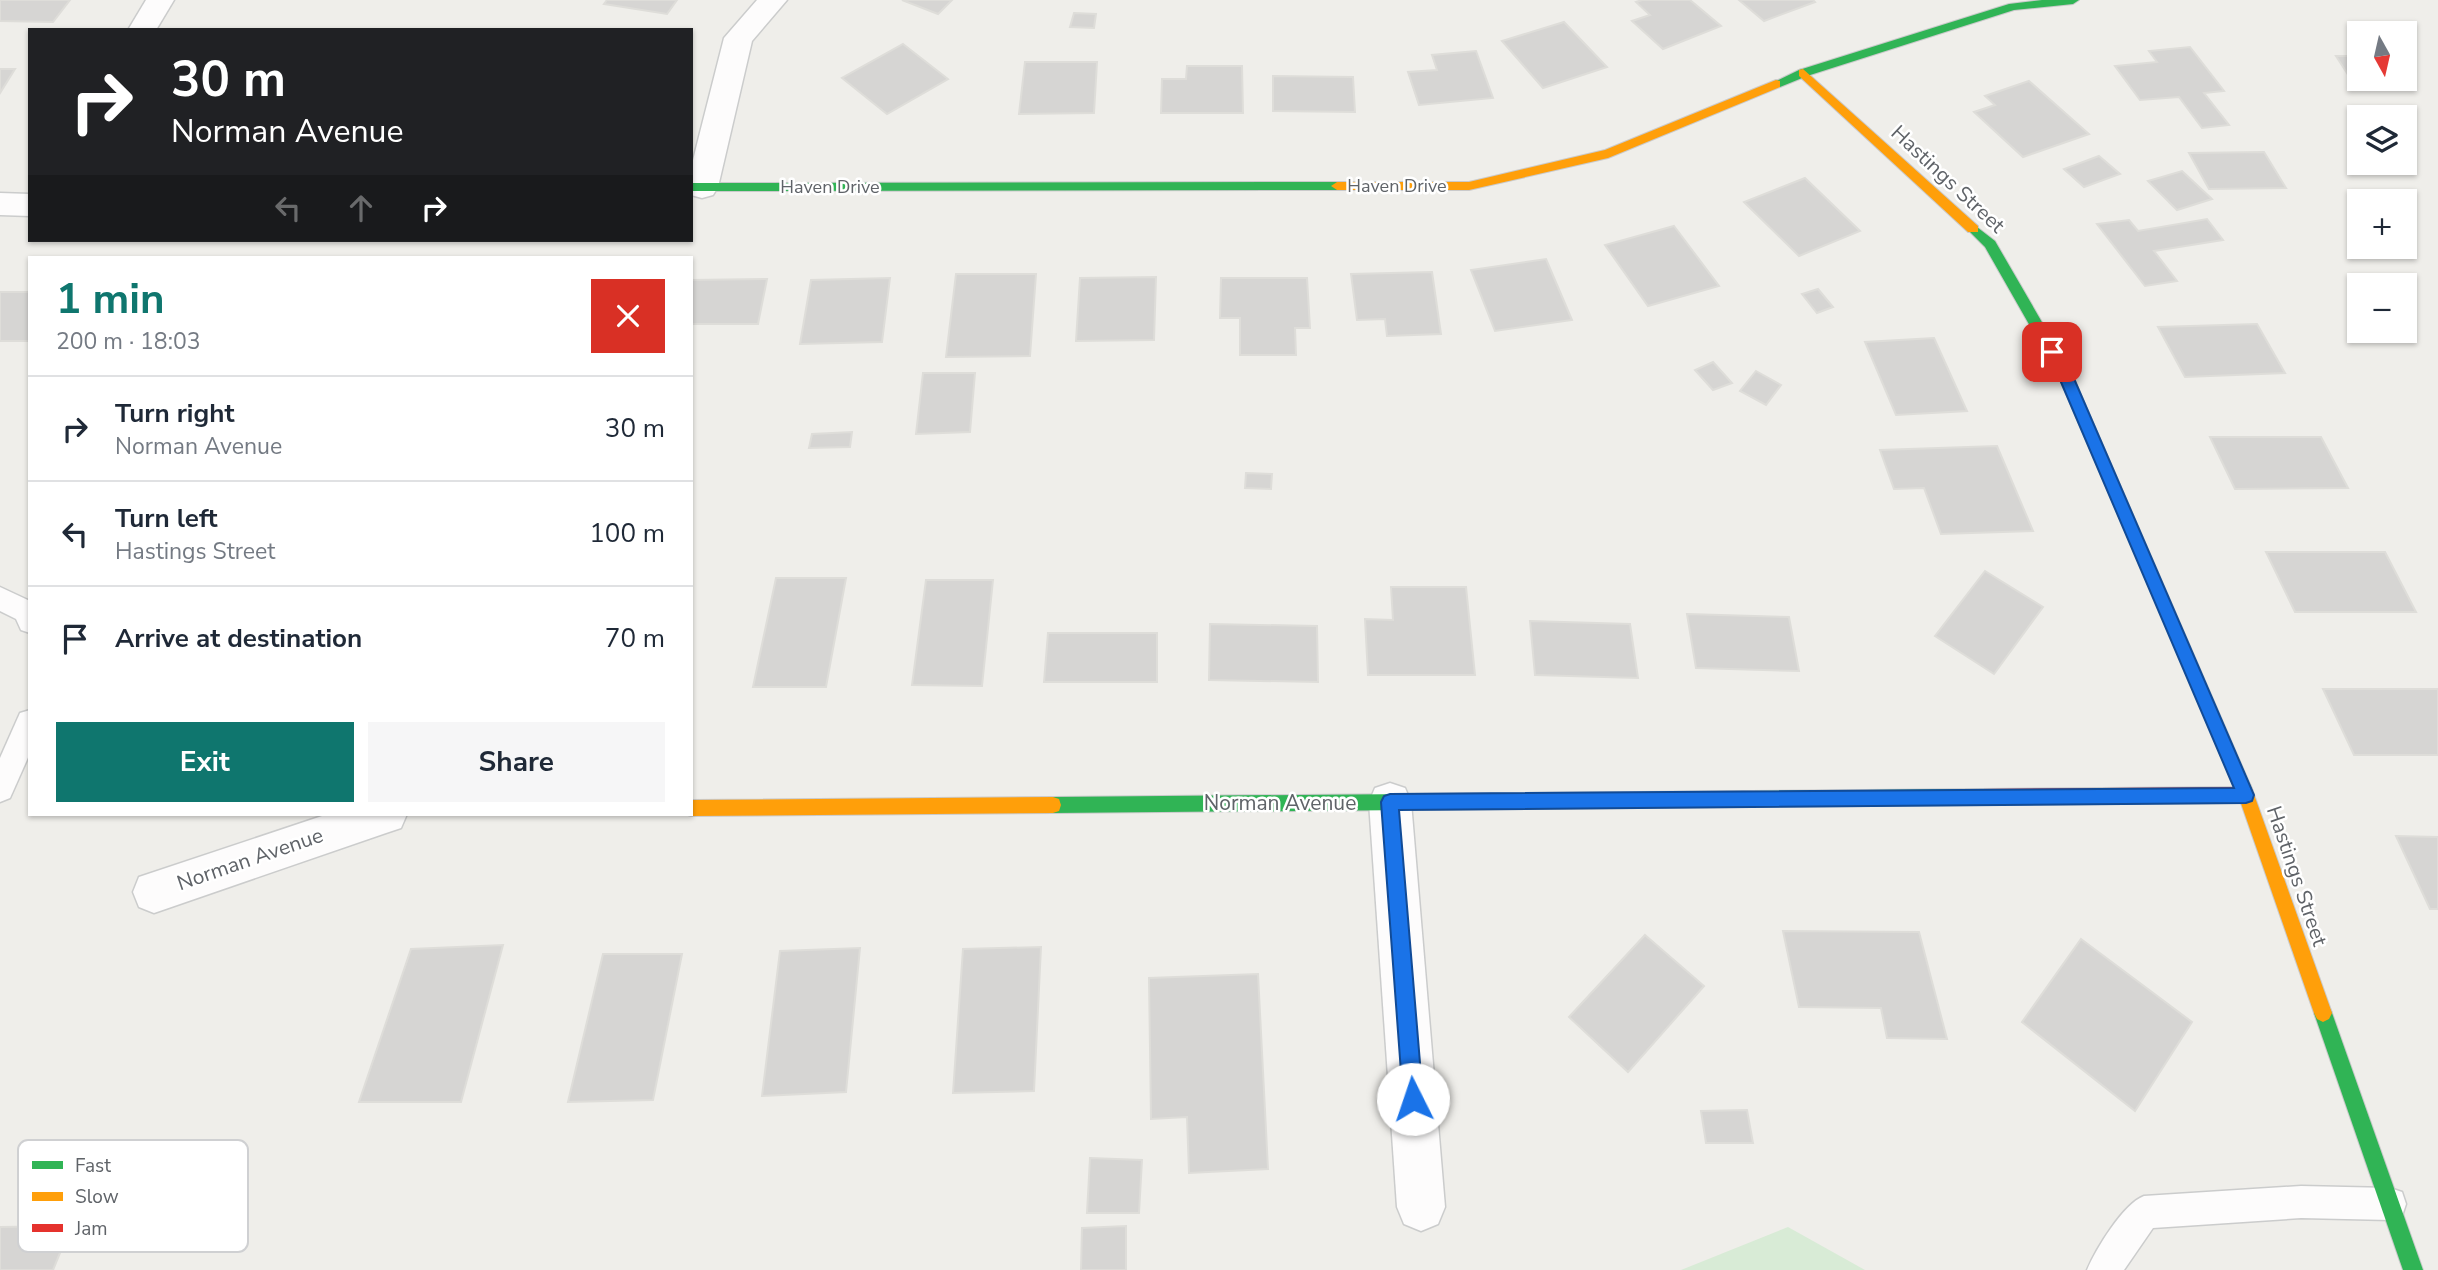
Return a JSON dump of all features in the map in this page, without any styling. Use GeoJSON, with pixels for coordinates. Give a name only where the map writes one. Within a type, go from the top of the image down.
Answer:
{"type":"FeatureCollection","features":[{"type":"Feature","properties":{"kind":"street"},"geometry":{"type":"LineString","coordinates":[[143,28],[160,0]]}},
{"type":"Feature","properties":{"kind":"street"},"geometry":{"type":"LineString","coordinates":[[697,187],[738,38],[773,0]]}},
{"type":"Feature","properties":{"kind":"street","name":"Haven Drive"},"geometry":{"type":"LineString","coordinates":[[697,187],[1469,186],[1608,154],[1803,72],[2010,3],[2073,0]]}},
{"type":"Feature","properties":{"kind":"street","name":"Hastings Street"},"geometry":{"type":"LineString","coordinates":[[1803,72],[1990,244],[2065,374],[2246,795],[2413,1270]]}},
{"type":"Feature","properties":{"kind":"street"},"geometry":{"type":"LineString","coordinates":[[0,204],[28,205]]}},
{"type":"Feature","properties":{"kind":"street","name":"Norman Avenue"},"geometry":{"type":"LineString","coordinates":[[693,808],[2246,795]]}},
{"type":"Feature","properties":{"kind":"street"},"geometry":{"type":"LineString","coordinates":[[1390,802],[1421,1206]]}},
{"type":"Feature","properties":{"kind":"street","name":"Norman Avenue"},"geometry":{"type":"LineString","coordinates":[[154,892],[380,816]]}},
{"type":"Feature","properties":{"kind":"lane"},"geometry":{"type":"LineString","coordinates":[[0,598],[26,612],[28,617]]}},
{"type":"Feature","properties":{"kind":"lane"},"geometry":{"type":"LineString","coordinates":[[0,789],[28,726]]}},
{"type":"Feature","properties":{"kind":"lane"},"geometry":{"type":"LineString","coordinates":[[2104,1270],[2144,1212],[2301,1202],[2390,1204]]}},
{"type":"Feature","properties":{"kind":"green space"},"geometry":{"type":"Polygon","coordinates":[[[1788,1227],[1865,1270],[1681,1270],[1788,1227]]]}},
{"type":"Feature","properties":{"kind":"building"},"geometry":{"type":"Polygon","coordinates":[[[0,0],[70,0],[53,22],[0,21],[0,0]]]}},
{"type":"Feature","properties":{"kind":"building"},"geometry":{"type":"Polygon","coordinates":[[[607,0],[677,0],[667,14],[604,4],[607,0]]]}},
{"type":"Feature","properties":{"kind":"building"},"geometry":{"type":"Polygon","coordinates":[[[902,0],[952,0],[938,14],[902,0]]]}},
{"type":"Feature","properties":{"kind":"building"},"geometry":{"type":"Polygon","coordinates":[[[1690,0],[1721,26],[1663,49],[1632,21],[1650,15],[1636,2],[1690,0]]]}},
{"type":"Feature","properties":{"kind":"building"},"geometry":{"type":"Polygon","coordinates":[[[1739,0],[1813,0],[1815,2],[1764,21],[1739,0]]]}},
{"type":"Feature","properties":{"kind":"building"},"geometry":{"type":"Polygon","coordinates":[[[1074,13],[1096,14],[1094,28],[1070,27],[1074,13]]]}},
{"type":"Feature","properties":{"kind":"building"},"geometry":{"type":"Polygon","coordinates":[[[1564,22],[1607,67],[1543,88],[1502,41],[1564,22]]]}},
{"type":"Feature","properties":{"kind":"building"},"geometry":{"type":"Polygon","coordinates":[[[903,44],[948,79],[887,114],[842,78],[903,44]]]}},
{"type":"Feature","properties":{"kind":"building"},"geometry":{"type":"Polygon","coordinates":[[[2190,47],[2224,91],[2204,93],[2229,125],[2202,128],[2179,97],[2140,100],[2115,66],[2157,62],[2149,51],[2190,47]]]}},
{"type":"Feature","properties":{"kind":"building"},"geometry":{"type":"Polygon","coordinates":[[[1476,51],[1493,98],[1419,105],[1408,72],[1437,70],[1432,55],[1476,51]]]}},
{"type":"Feature","properties":{"kind":"building"},"geometry":{"type":"Polygon","coordinates":[[[2336,56],[2347,56],[2347,73],[2336,56]]]}},
{"type":"Feature","properties":{"kind":"building"},"geometry":{"type":"Polygon","coordinates":[[[1025,62],[1097,62],[1094,113],[1019,114],[1025,62]]]}},
{"type":"Feature","properties":{"kind":"building"},"geometry":{"type":"Polygon","coordinates":[[[1187,66],[1242,66],[1243,113],[1161,113],[1162,79],[1186,79],[1187,66]]]}},
{"type":"Feature","properties":{"kind":"building"},"geometry":{"type":"Polygon","coordinates":[[[0,69],[15,69],[0,93],[0,69]]]}},
{"type":"Feature","properties":{"kind":"building"},"geometry":{"type":"Polygon","coordinates":[[[1273,76],[1353,77],[1355,112],[1273,111],[1273,76]]]}},
{"type":"Feature","properties":{"kind":"building"},"geometry":{"type":"Polygon","coordinates":[[[2029,81],[2089,134],[2023,157],[1974,112],[1995,105],[1985,96],[2029,81]]]}},
{"type":"Feature","properties":{"kind":"building"},"geometry":{"type":"Polygon","coordinates":[[[2264,152],[2286,188],[2209,189],[2189,153],[2264,152]]]}},
{"type":"Feature","properties":{"kind":"building"},"geometry":{"type":"Polygon","coordinates":[[[2099,156],[2120,174],[2084,187],[2064,169],[2099,156]]]}},
{"type":"Feature","properties":{"kind":"building"},"geometry":{"type":"Polygon","coordinates":[[[2182,171],[2212,199],[2177,210],[2148,181],[2182,171]]]}},
{"type":"Feature","properties":{"kind":"building"},"geometry":{"type":"Polygon","coordinates":[[[1805,178],[1860,231],[1799,256],[1744,202],[1805,178]]]}},
{"type":"Feature","properties":{"kind":"building"},"geometry":{"type":"Polygon","coordinates":[[[2207,219],[2223,240],[2154,251],[2177,281],[2145,286],[2097,224],[2129,220],[2138,231],[2207,219]]]}},
{"type":"Feature","properties":{"kind":"building"},"geometry":{"type":"Polygon","coordinates":[[[1674,226],[1719,286],[1648,306],[1605,245],[1674,226]]]}},
{"type":"Feature","properties":{"kind":"building"},"geometry":{"type":"Polygon","coordinates":[[[1546,259],[1572,320],[1495,331],[1471,270],[1546,259]]]}},
{"type":"Feature","properties":{"kind":"building"},"geometry":{"type":"Polygon","coordinates":[[[1432,272],[1441,334],[1387,336],[1385,319],[1357,320],[1351,274],[1432,272]]]}},
{"type":"Feature","properties":{"kind":"building"},"geometry":{"type":"Polygon","coordinates":[[[956,274],[1036,274],[1030,356],[946,357],[956,274]]]}},
{"type":"Feature","properties":{"kind":"building"},"geometry":{"type":"Polygon","coordinates":[[[1156,277],[1154,340],[1076,341],[1080,278],[1156,277]]]}},
{"type":"Feature","properties":{"kind":"building"},"geometry":{"type":"Polygon","coordinates":[[[890,278],[882,342],[800,344],[811,280],[890,278]]]}},
{"type":"Feature","properties":{"kind":"building"},"geometry":{"type":"Polygon","coordinates":[[[1221,278],[1307,278],[1310,328],[1295,328],[1296,355],[1240,355],[1240,318],[1220,318],[1221,278]]]}},
{"type":"Feature","properties":{"kind":"building"},"geometry":{"type":"Polygon","coordinates":[[[767,279],[758,324],[693,324],[693,280],[767,279]]]}},
{"type":"Feature","properties":{"kind":"building"},"geometry":{"type":"Polygon","coordinates":[[[1818,289],[1833,307],[1817,313],[1802,294],[1818,289]]]}},
{"type":"Feature","properties":{"kind":"building"},"geometry":{"type":"Polygon","coordinates":[[[0,292],[28,292],[28,341],[0,341],[0,292]]]}},
{"type":"Feature","properties":{"kind":"building"},"geometry":{"type":"Polygon","coordinates":[[[2257,324],[2285,373],[2185,377],[2158,327],[2257,324]]]}},
{"type":"Feature","properties":{"kind":"building"},"geometry":{"type":"Polygon","coordinates":[[[1934,338],[1967,411],[1896,415],[1865,342],[1934,338]]]}},
{"type":"Feature","properties":{"kind":"building"},"geometry":{"type":"Polygon","coordinates":[[[1713,362],[1732,383],[1713,390],[1695,370],[1713,362]]]}},
{"type":"Feature","properties":{"kind":"building"},"geometry":{"type":"Polygon","coordinates":[[[1756,371],[1781,385],[1766,405],[1740,391],[1756,371]]]}},
{"type":"Feature","properties":{"kind":"building"},"geometry":{"type":"Polygon","coordinates":[[[923,373],[975,373],[970,432],[916,434],[923,373]]]}},
{"type":"Feature","properties":{"kind":"building"},"geometry":{"type":"Polygon","coordinates":[[[852,432],[850,447],[809,448],[812,434],[852,432]]]}},
{"type":"Feature","properties":{"kind":"building"},"geometry":{"type":"Polygon","coordinates":[[[2210,437],[2321,437],[2348,488],[2235,489],[2210,437]]]}},
{"type":"Feature","properties":{"kind":"building"},"geometry":{"type":"Polygon","coordinates":[[[1997,446],[2033,531],[1941,534],[1924,488],[1894,489],[1880,450],[1997,446]]]}},
{"type":"Feature","properties":{"kind":"building"},"geometry":{"type":"Polygon","coordinates":[[[1246,473],[1272,474],[1271,489],[1245,488],[1246,473]]]}},
{"type":"Feature","properties":{"kind":"building"},"geometry":{"type":"Polygon","coordinates":[[[2266,552],[2385,552],[2416,612],[2295,612],[2266,552]]]}},
{"type":"Feature","properties":{"kind":"building"},"geometry":{"type":"Polygon","coordinates":[[[1985,571],[2043,607],[1994,674],[1935,636],[1985,571]]]}},
{"type":"Feature","properties":{"kind":"building"},"geometry":{"type":"Polygon","coordinates":[[[776,578],[846,578],[826,687],[753,687],[776,578]]]}},
{"type":"Feature","properties":{"kind":"building"},"geometry":{"type":"Polygon","coordinates":[[[926,580],[993,580],[982,686],[912,685],[926,580]]]}},
{"type":"Feature","properties":{"kind":"building"},"geometry":{"type":"Polygon","coordinates":[[[1391,587],[1466,587],[1475,675],[1368,675],[1365,619],[1393,620],[1391,587]]]}},
{"type":"Feature","properties":{"kind":"building"},"geometry":{"type":"Polygon","coordinates":[[[1687,614],[1789,617],[1799,671],[1696,668],[1687,614]]]}},
{"type":"Feature","properties":{"kind":"building"},"geometry":{"type":"Polygon","coordinates":[[[1530,621],[1630,624],[1638,678],[1535,675],[1530,621]]]}},
{"type":"Feature","properties":{"kind":"building"},"geometry":{"type":"Polygon","coordinates":[[[1210,624],[1317,626],[1318,682],[1209,680],[1210,624]]]}},
{"type":"Feature","properties":{"kind":"building"},"geometry":{"type":"Polygon","coordinates":[[[1048,633],[1157,633],[1157,682],[1044,682],[1048,633]]]}},
{"type":"Feature","properties":{"kind":"building"},"geometry":{"type":"Polygon","coordinates":[[[2323,689],[2438,689],[2438,755],[2354,755],[2323,689]]]}},
{"type":"Feature","properties":{"kind":"building"},"geometry":{"type":"Polygon","coordinates":[[[2396,836],[2438,837],[2438,909],[2430,909],[2396,836]]]}},
{"type":"Feature","properties":{"kind":"building"},"geometry":{"type":"Polygon","coordinates":[[[1783,931],[1919,932],[1947,1039],[1887,1038],[1881,1008],[1799,1007],[1783,931]]]}},
{"type":"Feature","properties":{"kind":"building"},"geometry":{"type":"Polygon","coordinates":[[[1645,935],[1704,986],[1628,1072],[1569,1017],[1645,935]]]}},
{"type":"Feature","properties":{"kind":"building"},"geometry":{"type":"Polygon","coordinates":[[[2081,939],[2192,1022],[2135,1111],[2022,1022],[2081,939]]]}},
{"type":"Feature","properties":{"kind":"building"},"geometry":{"type":"Polygon","coordinates":[[[503,945],[461,1102],[359,1102],[411,949],[503,945]]]}},
{"type":"Feature","properties":{"kind":"building"},"geometry":{"type":"Polygon","coordinates":[[[1041,947],[1034,1091],[953,1093],[963,949],[1041,947]]]}},
{"type":"Feature","properties":{"kind":"building"},"geometry":{"type":"Polygon","coordinates":[[[860,948],[846,1092],[762,1096],[780,951],[860,948]]]}},
{"type":"Feature","properties":{"kind":"building"},"geometry":{"type":"Polygon","coordinates":[[[603,954],[682,954],[653,1100],[568,1102],[603,954]]]}},
{"type":"Feature","properties":{"kind":"building"},"geometry":{"type":"Polygon","coordinates":[[[1258,974],[1268,1169],[1189,1173],[1187,1117],[1151,1119],[1149,978],[1258,974]]]}},
{"type":"Feature","properties":{"kind":"building"},"geometry":{"type":"Polygon","coordinates":[[[1747,1110],[1753,1143],[1706,1143],[1701,1111],[1747,1110]]]}},
{"type":"Feature","properties":{"kind":"building"},"geometry":{"type":"Polygon","coordinates":[[[1090,1158],[1142,1160],[1139,1213],[1087,1213],[1090,1158]]]}},
{"type":"Feature","properties":{"kind":"building"},"geometry":{"type":"Polygon","coordinates":[[[1126,1226],[1126,1270],[1081,1270],[1082,1228],[1126,1226]]]}},
{"type":"Feature","properties":{"kind":"building"},"geometry":{"type":"Polygon","coordinates":[[[0,1227],[18,1227],[18,1252],[60,1252],[53,1270],[0,1270],[0,1227]]]}},
{"type":"Feature","properties":{"kind":"traffic: fast"},"geometry":{"type":"LineString","coordinates":[[1776,84],[1803,73],[2013,7],[2073,0]]}},
{"type":"Feature","properties":{"kind":"traffic: fast"},"geometry":{"type":"LineString","coordinates":[[693,187],[1337,186]]}},
{"type":"Feature","properties":{"kind":"traffic: fast"},"geometry":{"type":"LineString","coordinates":[[1973,229],[1990,244],[2065,374],[2244,789]]}},
{"type":"Feature","properties":{"kind":"traffic: fast"},"geometry":{"type":"LineString","coordinates":[[1053,805],[1981,797]]}},
{"type":"Feature","properties":{"kind":"traffic: fast"},"geometry":{"type":"LineString","coordinates":[[2323,1013],[2413,1270]]}},
{"type":"Feature","properties":{"kind":"traffic: slow"},"geometry":{"type":"LineString","coordinates":[[1803,73],[1973,229]]}},
{"type":"Feature","properties":{"kind":"traffic: slow"},"geometry":{"type":"LineString","coordinates":[[1337,186],[1469,186],[1608,154],[1776,84]]}},
{"type":"Feature","properties":{"kind":"traffic: slow"},"geometry":{"type":"LineString","coordinates":[[2244,789],[2323,1013]]}},
{"type":"Feature","properties":{"kind":"traffic: slow"},"geometry":{"type":"LineString","coordinates":[[693,808],[1053,805]]}},
{"type":"Feature","properties":{"kind":"traffic: jam"},"geometry":{"type":"LineString","coordinates":[[1981,797],[2246,795]]}},
{"type":"Feature","properties":{"kind":"route"},"geometry":{"type":"LineString","coordinates":[[1413,1099],[1390,802],[2246,795],[2065,374],[2052,352]]}}]}
